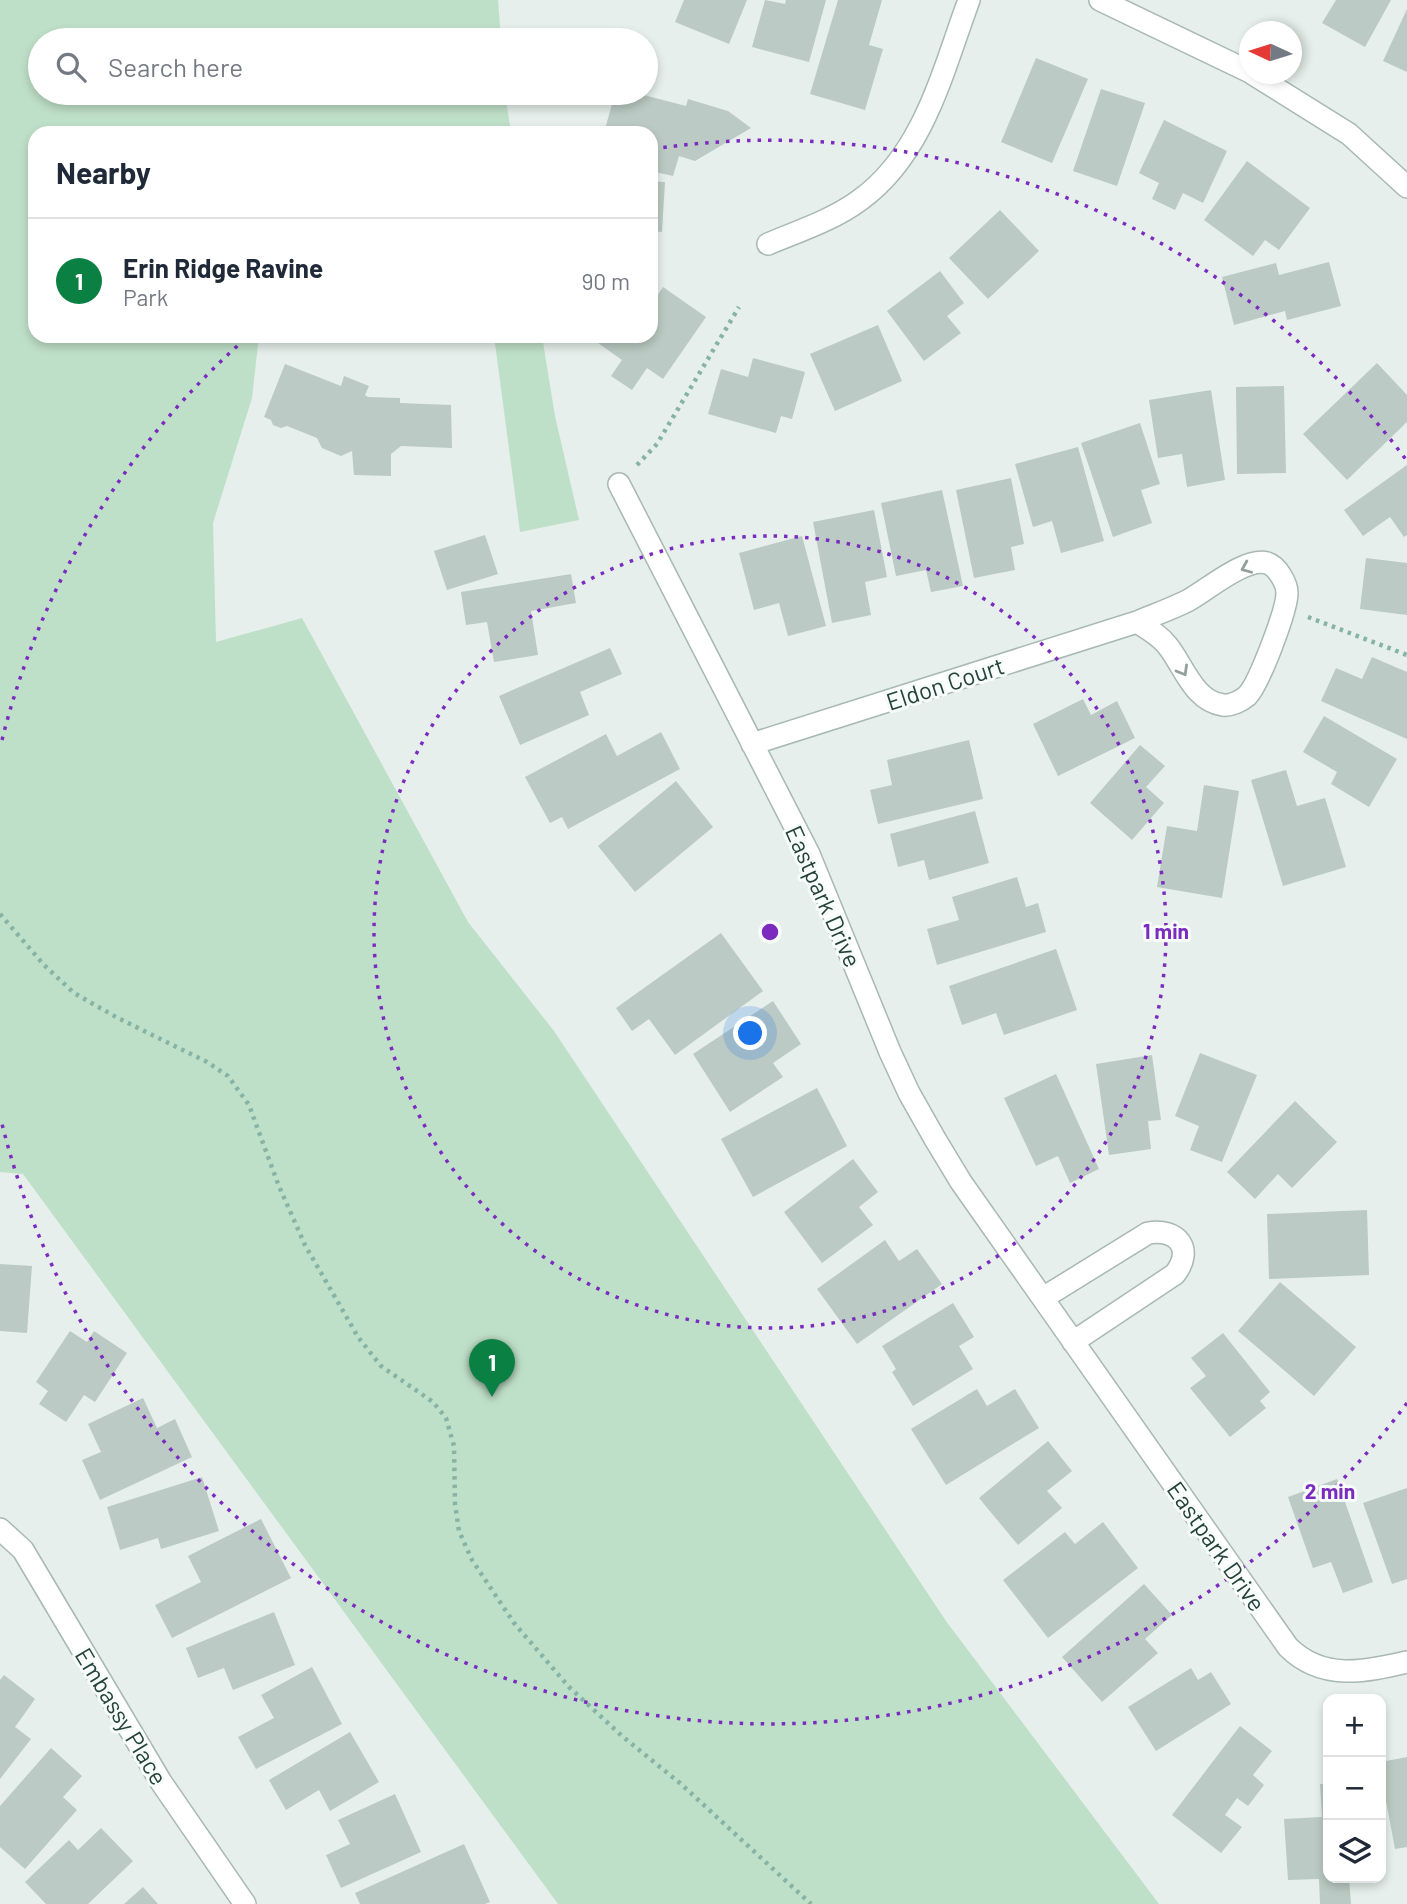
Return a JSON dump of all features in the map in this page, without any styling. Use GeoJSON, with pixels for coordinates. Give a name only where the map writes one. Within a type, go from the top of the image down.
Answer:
{"type":"FeatureCollection","features":[{"type":"Feature","properties":{"kind":"street"},"geometry":{"type":"LineString","coordinates":[[768,244],[843,212],[861,200],[891,172],[912,143],[930,107],[969,0]]}},
{"type":"Feature","properties":{"kind":"street"},"geometry":{"type":"LineString","coordinates":[[1100,0],[1239,67]]}},
{"type":"Feature","properties":{"kind":"street"},"geometry":{"type":"LineString","coordinates":[[1269,84],[1349,134],[1407,187]]}},
{"type":"Feature","properties":{"kind":"street","name":"Eastpark Drive"},"geometry":{"type":"LineString","coordinates":[[619,484],[809,854],[871,1008],[909,1093],[961,1182],[1288,1647],[1297,1656],[1318,1667],[1338,1671],[1362,1671],[1407,1662]]}},
{"type":"Feature","properties":{"kind":"street","name":"Eldon Court"},"geometry":{"type":"LineString","coordinates":[[752,744],[1138,622],[1186,601],[1227,576],[1256,563],[1268,563],[1275,568],[1284,581],[1287,592],[1284,608],[1256,684],[1245,698],[1234,703],[1222,705],[1206,697],[1186,679],[1162,639],[1138,622]]}},
{"type":"Feature","properties":{"kind":"street"},"geometry":{"type":"LineString","coordinates":[[1043,1298],[1148,1233],[1165,1231],[1180,1241],[1183,1260],[1175,1274],[1073,1342]]}},
{"type":"Feature","properties":{"kind":"street","name":"Embassy Place"},"geometry":{"type":"LineString","coordinates":[[0,1529],[23,1550],[161,1782],[245,1904]]}},
{"type":"Feature","properties":{"kind":"path"},"geometry":{"type":"LineString","coordinates":[[619,484],[657,444],[739,307]]}},
{"type":"Feature","properties":{"kind":"path"},"geometry":{"type":"LineString","coordinates":[[1284,608],[1407,655]]}},
{"type":"Feature","properties":{"kind":"path"},"geometry":{"type":"LineString","coordinates":[[0,914],[44,965],[74,993],[228,1076],[249,1104],[278,1184],[305,1245],[358,1337],[381,1366],[433,1402],[446,1418],[454,1446],[454,1504],[459,1531],[472,1560],[514,1623],[569,1687],[622,1736],[681,1784],[811,1904]]}},
{"type":"Feature","properties":{"kind":"green space"},"geometry":{"type":"Polygon","coordinates":[[[0,0],[498,0],[500,28],[28,28],[28,105],[507,105],[510,126],[28,126],[28,343],[258,343],[252,398],[213,523],[216,642],[302,618],[468,922],[554,1031],[946,1621],[1159,1904],[558,1904],[23,1174],[0,1172],[0,0]]]}},
{"type":"Feature","properties":{"kind":"green space"},"geometry":{"type":"Polygon","coordinates":[[[495,343],[543,343],[555,416],[579,520],[520,532],[495,343]]]}},
{"type":"Feature","properties":{"kind":"building"},"geometry":{"type":"Polygon","coordinates":[[[684,0],[747,0],[729,44],[675,22],[684,0]]]}},
{"type":"Feature","properties":{"kind":"building"},"geometry":{"type":"Polygon","coordinates":[[[765,0],[785,4],[786,0],[826,0],[809,62],[752,47],[765,0]]]}},
{"type":"Feature","properties":{"kind":"building"},"geometry":{"type":"Polygon","coordinates":[[[838,0],[882,0],[869,45],[883,49],[865,110],[810,94],[838,0]]]}},
{"type":"Feature","properties":{"kind":"building"},"geometry":{"type":"Polygon","coordinates":[[[1336,0],[1391,0],[1365,47],[1322,23],[1336,0]]]}},
{"type":"Feature","properties":{"kind":"building"},"geometry":{"type":"Polygon","coordinates":[[[1407,9],[1407,72],[1383,61],[1407,9]]]}},
{"type":"Feature","properties":{"kind":"building"},"geometry":{"type":"Polygon","coordinates":[[[1036,58],[1088,79],[1052,163],[1001,142],[1036,58]]]}},
{"type":"Feature","properties":{"kind":"building"},"geometry":{"type":"Polygon","coordinates":[[[1101,89],[1145,103],[1117,186],[1073,171],[1101,89]]]}},
{"type":"Feature","properties":{"kind":"building"},"geometry":{"type":"Polygon","coordinates":[[[658,99],[686,106],[688,99],[728,111],[751,128],[695,161],[679,156],[673,176],[658,173],[658,126],[606,126],[612,105],[658,105],[658,99]]]}},
{"type":"Feature","properties":{"kind":"building"},"geometry":{"type":"Polygon","coordinates":[[[1164,120],[1227,151],[1203,203],[1183,193],[1175,210],[1152,199],[1159,183],[1139,173],[1164,120]]]}},
{"type":"Feature","properties":{"kind":"building"},"geometry":{"type":"Polygon","coordinates":[[[1247,161],[1310,208],[1279,250],[1265,240],[1253,256],[1204,220],[1247,161]]]}},
{"type":"Feature","properties":{"kind":"building"},"geometry":{"type":"Polygon","coordinates":[[[658,182],[665,182],[662,232],[658,232],[658,182]]]}},
{"type":"Feature","properties":{"kind":"building"},"geometry":{"type":"Polygon","coordinates":[[[1000,210],[1039,251],[988,299],[949,258],[1000,210]]]}},
{"type":"Feature","properties":{"kind":"building"},"geometry":{"type":"Polygon","coordinates":[[[1329,262],[1341,306],[1287,320],[1285,311],[1234,325],[1222,277],[1276,263],[1279,275],[1329,262]]]}},
{"type":"Feature","properties":{"kind":"building"},"geometry":{"type":"Polygon","coordinates":[[[940,271],[964,303],[947,316],[961,333],[924,361],[887,311],[940,271]]]}},
{"type":"Feature","properties":{"kind":"building"},"geometry":{"type":"Polygon","coordinates":[[[663,287],[706,317],[663,379],[647,368],[632,390],[611,376],[622,360],[598,343],[658,343],[658,294],[663,287]]]}},
{"type":"Feature","properties":{"kind":"building"},"geometry":{"type":"Polygon","coordinates":[[[878,325],[902,381],[835,411],[810,354],[878,325]]]}},
{"type":"Feature","properties":{"kind":"building"},"geometry":{"type":"Polygon","coordinates":[[[753,358],[805,372],[792,419],[781,416],[776,433],[708,414],[721,369],[748,377],[753,358]]]}},
{"type":"Feature","properties":{"kind":"building"},"geometry":{"type":"Polygon","coordinates":[[[1377,363],[1407,395],[1407,422],[1347,480],[1303,434],[1377,363]]]}},
{"type":"Feature","properties":{"kind":"building"},"geometry":{"type":"Polygon","coordinates":[[[285,364],[341,386],[344,376],[369,386],[365,395],[368,397],[400,398],[400,403],[451,405],[452,448],[401,446],[391,454],[391,476],[354,475],[352,451],[341,456],[322,448],[317,438],[287,426],[281,428],[273,425],[271,420],[264,417],[285,364]]]}},
{"type":"Feature","properties":{"kind":"building"},"geometry":{"type":"Polygon","coordinates":[[[1284,386],[1286,473],[1237,474],[1236,387],[1284,386]]]}},
{"type":"Feature","properties":{"kind":"building"},"geometry":{"type":"Polygon","coordinates":[[[1211,390],[1225,480],[1187,487],[1182,454],[1158,458],[1149,400],[1211,390]]]}},
{"type":"Feature","properties":{"kind":"building"},"geometry":{"type":"Polygon","coordinates":[[[1140,423],[1160,484],[1141,490],[1152,523],[1113,537],[1081,443],[1140,423]]]}},
{"type":"Feature","properties":{"kind":"building"},"geometry":{"type":"Polygon","coordinates":[[[1078,447],[1104,541],[1061,553],[1052,521],[1033,527],[1015,464],[1078,447]]]}},
{"type":"Feature","properties":{"kind":"building"},"geometry":{"type":"Polygon","coordinates":[[[1407,465],[1407,535],[1404,537],[1390,517],[1363,536],[1344,510],[1407,465]]]}},
{"type":"Feature","properties":{"kind":"building"},"geometry":{"type":"Polygon","coordinates":[[[1011,478],[1024,544],[1011,547],[1015,570],[974,578],[956,490],[1011,478]]]}},
{"type":"Feature","properties":{"kind":"building"},"geometry":{"type":"Polygon","coordinates":[[[942,490],[963,586],[931,592],[926,570],[896,576],[881,503],[942,490]]]}},
{"type":"Feature","properties":{"kind":"building"},"geometry":{"type":"Polygon","coordinates":[[[874,510],[887,577],[865,582],[871,615],[832,623],[813,522],[874,510]]]}},
{"type":"Feature","properties":{"kind":"building"},"geometry":{"type":"Polygon","coordinates":[[[485,535],[498,574],[447,590],[434,551],[485,535]]]}},
{"type":"Feature","properties":{"kind":"building"},"geometry":{"type":"Polygon","coordinates":[[[802,536],[826,626],[788,636],[779,603],[754,610],[739,553],[802,536]]]}},
{"type":"Feature","properties":{"kind":"building"},"geometry":{"type":"Polygon","coordinates":[[[1366,558],[1407,563],[1407,615],[1360,609],[1366,558]]]}},
{"type":"Feature","properties":{"kind":"building"},"geometry":{"type":"Polygon","coordinates":[[[571,574],[576,603],[531,611],[538,655],[494,662],[487,622],[466,625],[461,592],[571,574]]]}},
{"type":"Feature","properties":{"kind":"building"},"geometry":{"type":"Polygon","coordinates":[[[610,648],[622,674],[580,692],[589,715],[520,745],[499,696],[610,648]]]}},
{"type":"Feature","properties":{"kind":"building"},"geometry":{"type":"Polygon","coordinates":[[[1372,657],[1407,672],[1407,739],[1321,701],[1336,668],[1362,679],[1372,657]]]}},
{"type":"Feature","properties":{"kind":"building"},"geometry":{"type":"Polygon","coordinates":[[[1083,699],[1091,715],[1117,701],[1135,738],[1058,776],[1033,724],[1083,699]]]}},
{"type":"Feature","properties":{"kind":"building"},"geometry":{"type":"Polygon","coordinates":[[[1324,716],[1397,759],[1369,807],[1331,784],[1337,772],[1303,752],[1324,716]]]}},
{"type":"Feature","properties":{"kind":"building"},"geometry":{"type":"Polygon","coordinates":[[[661,732],[680,769],[568,829],[562,817],[550,823],[525,777],[606,734],[617,756],[661,732]]]}},
{"type":"Feature","properties":{"kind":"building"},"geometry":{"type":"Polygon","coordinates":[[[969,740],[983,799],[878,824],[870,790],[892,785],[887,760],[969,740]]]}},
{"type":"Feature","properties":{"kind":"building"},"geometry":{"type":"Polygon","coordinates":[[[1140,745],[1165,766],[1146,787],[1164,803],[1132,840],[1090,803],[1140,745]]]}},
{"type":"Feature","properties":{"kind":"building"},"geometry":{"type":"Polygon","coordinates":[[[1286,770],[1297,806],[1325,798],[1346,867],[1283,886],[1251,780],[1286,770]]]}},
{"type":"Feature","properties":{"kind":"building"},"geometry":{"type":"Polygon","coordinates":[[[676,781],[713,827],[635,892],[598,846],[676,781]]]}},
{"type":"Feature","properties":{"kind":"building"},"geometry":{"type":"Polygon","coordinates":[[[1204,785],[1239,791],[1222,898],[1157,887],[1167,826],[1197,831],[1204,785]]]}},
{"type":"Feature","properties":{"kind":"building"},"geometry":{"type":"Polygon","coordinates":[[[975,811],[989,863],[929,880],[924,860],[898,867],[890,834],[975,811]]]}},
{"type":"Feature","properties":{"kind":"building"},"geometry":{"type":"Polygon","coordinates":[[[1017,877],[1026,907],[1038,903],[1046,932],[937,965],[927,929],[959,920],[952,897],[1017,877]]]}},
{"type":"Feature","properties":{"kind":"building"},"geometry":{"type":"Polygon","coordinates":[[[721,933],[763,991],[675,1055],[649,1019],[632,1031],[616,1008],[721,933]]]}},
{"type":"Feature","properties":{"kind":"building"},"geometry":{"type":"Polygon","coordinates":[[[1056,949],[1077,1010],[1004,1035],[996,1013],[962,1025],[949,986],[1056,949]]]}},
{"type":"Feature","properties":{"kind":"building"},"geometry":{"type":"Polygon","coordinates":[[[773,1001],[801,1044],[773,1063],[783,1077],[730,1112],[693,1054],[773,1001]]]}},
{"type":"Feature","properties":{"kind":"building"},"geometry":{"type":"Polygon","coordinates":[[[1200,1053],[1257,1075],[1222,1162],[1190,1150],[1199,1126],[1175,1116],[1200,1053]]]}},
{"type":"Feature","properties":{"kind":"building"},"geometry":{"type":"Polygon","coordinates":[[[1152,1055],[1161,1120],[1148,1121],[1151,1149],[1109,1155],[1096,1064],[1152,1055]]]}},
{"type":"Feature","properties":{"kind":"building"},"geometry":{"type":"Polygon","coordinates":[[[1056,1074],[1099,1169],[1070,1183],[1058,1156],[1036,1166],[1004,1098],[1056,1074]]]}},
{"type":"Feature","properties":{"kind":"building"},"geometry":{"type":"Polygon","coordinates":[[[817,1088],[847,1146],[753,1197],[721,1139],[817,1088]]]}},
{"type":"Feature","properties":{"kind":"building"},"geometry":{"type":"Polygon","coordinates":[[[1295,1101],[1337,1142],[1292,1188],[1278,1174],[1255,1199],[1227,1172],[1295,1101]]]}},
{"type":"Feature","properties":{"kind":"building"},"geometry":{"type":"Polygon","coordinates":[[[853,1159],[878,1192],[859,1207],[873,1225],[822,1263],[784,1212],[853,1159]]]}},
{"type":"Feature","properties":{"kind":"building"},"geometry":{"type":"Polygon","coordinates":[[[1367,1210],[1369,1275],[1269,1279],[1267,1214],[1367,1210]]]}},
{"type":"Feature","properties":{"kind":"building"},"geometry":{"type":"Polygon","coordinates":[[[885,1240],[899,1261],[917,1249],[942,1284],[857,1344],[817,1289],[885,1240]]]}},
{"type":"Feature","properties":{"kind":"building"},"geometry":{"type":"Polygon","coordinates":[[[0,1264],[32,1266],[27,1333],[0,1331],[0,1264]]]}},
{"type":"Feature","properties":{"kind":"building"},"geometry":{"type":"Polygon","coordinates":[[[1280,1282],[1356,1347],[1314,1396],[1238,1331],[1280,1282]]]}},
{"type":"Feature","properties":{"kind":"building"},"geometry":{"type":"Polygon","coordinates":[[[953,1303],[974,1337],[959,1346],[973,1369],[913,1406],[892,1372],[896,1369],[882,1346],[953,1303]]]}},
{"type":"Feature","properties":{"kind":"building"},"geometry":{"type":"Polygon","coordinates":[[[70,1331],[87,1342],[94,1331],[127,1353],[95,1402],[84,1395],[66,1422],[39,1404],[48,1391],[36,1382],[70,1331]]]}},
{"type":"Feature","properties":{"kind":"building"},"geometry":{"type":"Polygon","coordinates":[[[1223,1333],[1270,1392],[1260,1401],[1266,1408],[1230,1437],[1190,1388],[1206,1376],[1191,1358],[1223,1333]]]}},
{"type":"Feature","properties":{"kind":"building"},"geometry":{"type":"Polygon","coordinates":[[[977,1389],[987,1406],[1015,1389],[1039,1428],[946,1485],[911,1429],[977,1389]]]}},
{"type":"Feature","properties":{"kind":"building"},"geometry":{"type":"Polygon","coordinates":[[[143,1398],[157,1428],[175,1419],[192,1457],[100,1500],[82,1460],[101,1452],[88,1424],[143,1398]]]}},
{"type":"Feature","properties":{"kind":"building"},"geometry":{"type":"Polygon","coordinates":[[[1048,1441],[1072,1471],[1047,1491],[1062,1508],[1018,1545],[979,1498],[1048,1441]]]}},
{"type":"Feature","properties":{"kind":"building"},"geometry":{"type":"Polygon","coordinates":[[[202,1477],[219,1531],[161,1549],[158,1538],[120,1550],[107,1507],[202,1477]]]}},
{"type":"Feature","properties":{"kind":"building"},"geometry":{"type":"Polygon","coordinates":[[[1337,1479],[1373,1582],[1343,1593],[1331,1562],[1313,1568],[1288,1497],[1337,1479]]]}},
{"type":"Feature","properties":{"kind":"building"},"geometry":{"type":"Polygon","coordinates":[[[1407,1488],[1407,1579],[1392,1584],[1363,1503],[1407,1488]]]}},
{"type":"Feature","properties":{"kind":"building"},"geometry":{"type":"Polygon","coordinates":[[[261,1519],[291,1578],[172,1638],[155,1605],[201,1582],[188,1556],[261,1519]]]}},
{"type":"Feature","properties":{"kind":"building"},"geometry":{"type":"Polygon","coordinates":[[[1103,1522],[1138,1568],[1048,1638],[1003,1580],[1065,1532],[1075,1544],[1103,1522]]]}},
{"type":"Feature","properties":{"kind":"building"},"geometry":{"type":"Polygon","coordinates":[[[1144,1584],[1172,1615],[1145,1639],[1158,1653],[1102,1702],[1062,1657],[1144,1584]]]}},
{"type":"Feature","properties":{"kind":"building"},"geometry":{"type":"Polygon","coordinates":[[[274,1612],[295,1665],[233,1690],[224,1668],[198,1678],[186,1648],[274,1612]]]}},
{"type":"Feature","properties":{"kind":"building"},"geometry":{"type":"Polygon","coordinates":[[[312,1667],[342,1724],[256,1769],[238,1737],[274,1718],[261,1695],[312,1667]]]}},
{"type":"Feature","properties":{"kind":"building"},"geometry":{"type":"Polygon","coordinates":[[[1191,1668],[1198,1680],[1211,1672],[1231,1704],[1156,1751],[1128,1707],[1191,1668]]]}},
{"type":"Feature","properties":{"kind":"building"},"geometry":{"type":"Polygon","coordinates":[[[4,1675],[35,1699],[15,1727],[31,1739],[0,1779],[0,1680],[4,1675]]]}},
{"type":"Feature","properties":{"kind":"building"},"geometry":{"type":"Polygon","coordinates":[[[1240,1726],[1272,1751],[1253,1775],[1264,1785],[1248,1806],[1237,1798],[1225,1815],[1242,1827],[1221,1853],[1172,1815],[1240,1726]]]}},
{"type":"Feature","properties":{"kind":"building"},"geometry":{"type":"Polygon","coordinates":[[[350,1732],[379,1782],[330,1811],[319,1790],[286,1810],[269,1780],[350,1732]]]}},
{"type":"Feature","properties":{"kind":"building"},"geometry":{"type":"Polygon","coordinates":[[[51,1748],[82,1776],[63,1797],[77,1810],[25,1869],[0,1847],[0,1806],[51,1748]]]}},
{"type":"Feature","properties":{"kind":"building"},"geometry":{"type":"Polygon","coordinates":[[[1407,1757],[1407,1847],[1395,1849],[1386,1801],[1386,1761],[1407,1757]]]}},
{"type":"Feature","properties":{"kind":"building"},"geometry":{"type":"Polygon","coordinates":[[[1320,1784],[1323,1784],[1323,1883],[1349,1883],[1351,1904],[1320,1904],[1319,1879],[1288,1880],[1284,1819],[1322,1817],[1320,1784]]]}},
{"type":"Feature","properties":{"kind":"building"},"geometry":{"type":"Polygon","coordinates":[[[395,1794],[421,1852],[341,1888],[326,1855],[350,1844],[338,1820],[395,1794]]]}},
{"type":"Feature","properties":{"kind":"building"},"geometry":{"type":"Polygon","coordinates":[[[101,1828],[133,1861],[88,1904],[46,1904],[25,1882],[69,1840],[78,1850],[101,1828]]]}},
{"type":"Feature","properties":{"kind":"building"},"geometry":{"type":"Polygon","coordinates":[[[464,1844],[490,1902],[360,1904],[355,1893],[464,1844]]]}},
{"type":"Feature","properties":{"kind":"building"},"geometry":{"type":"Polygon","coordinates":[[[143,1887],[158,1904],[124,1904],[143,1887]]]}},
{"type":"Feature","properties":{"kind":"place","name":"Erin Ridge Ravine"},"geometry":{"type":"Point","coordinates":[492,1397]}}]}
